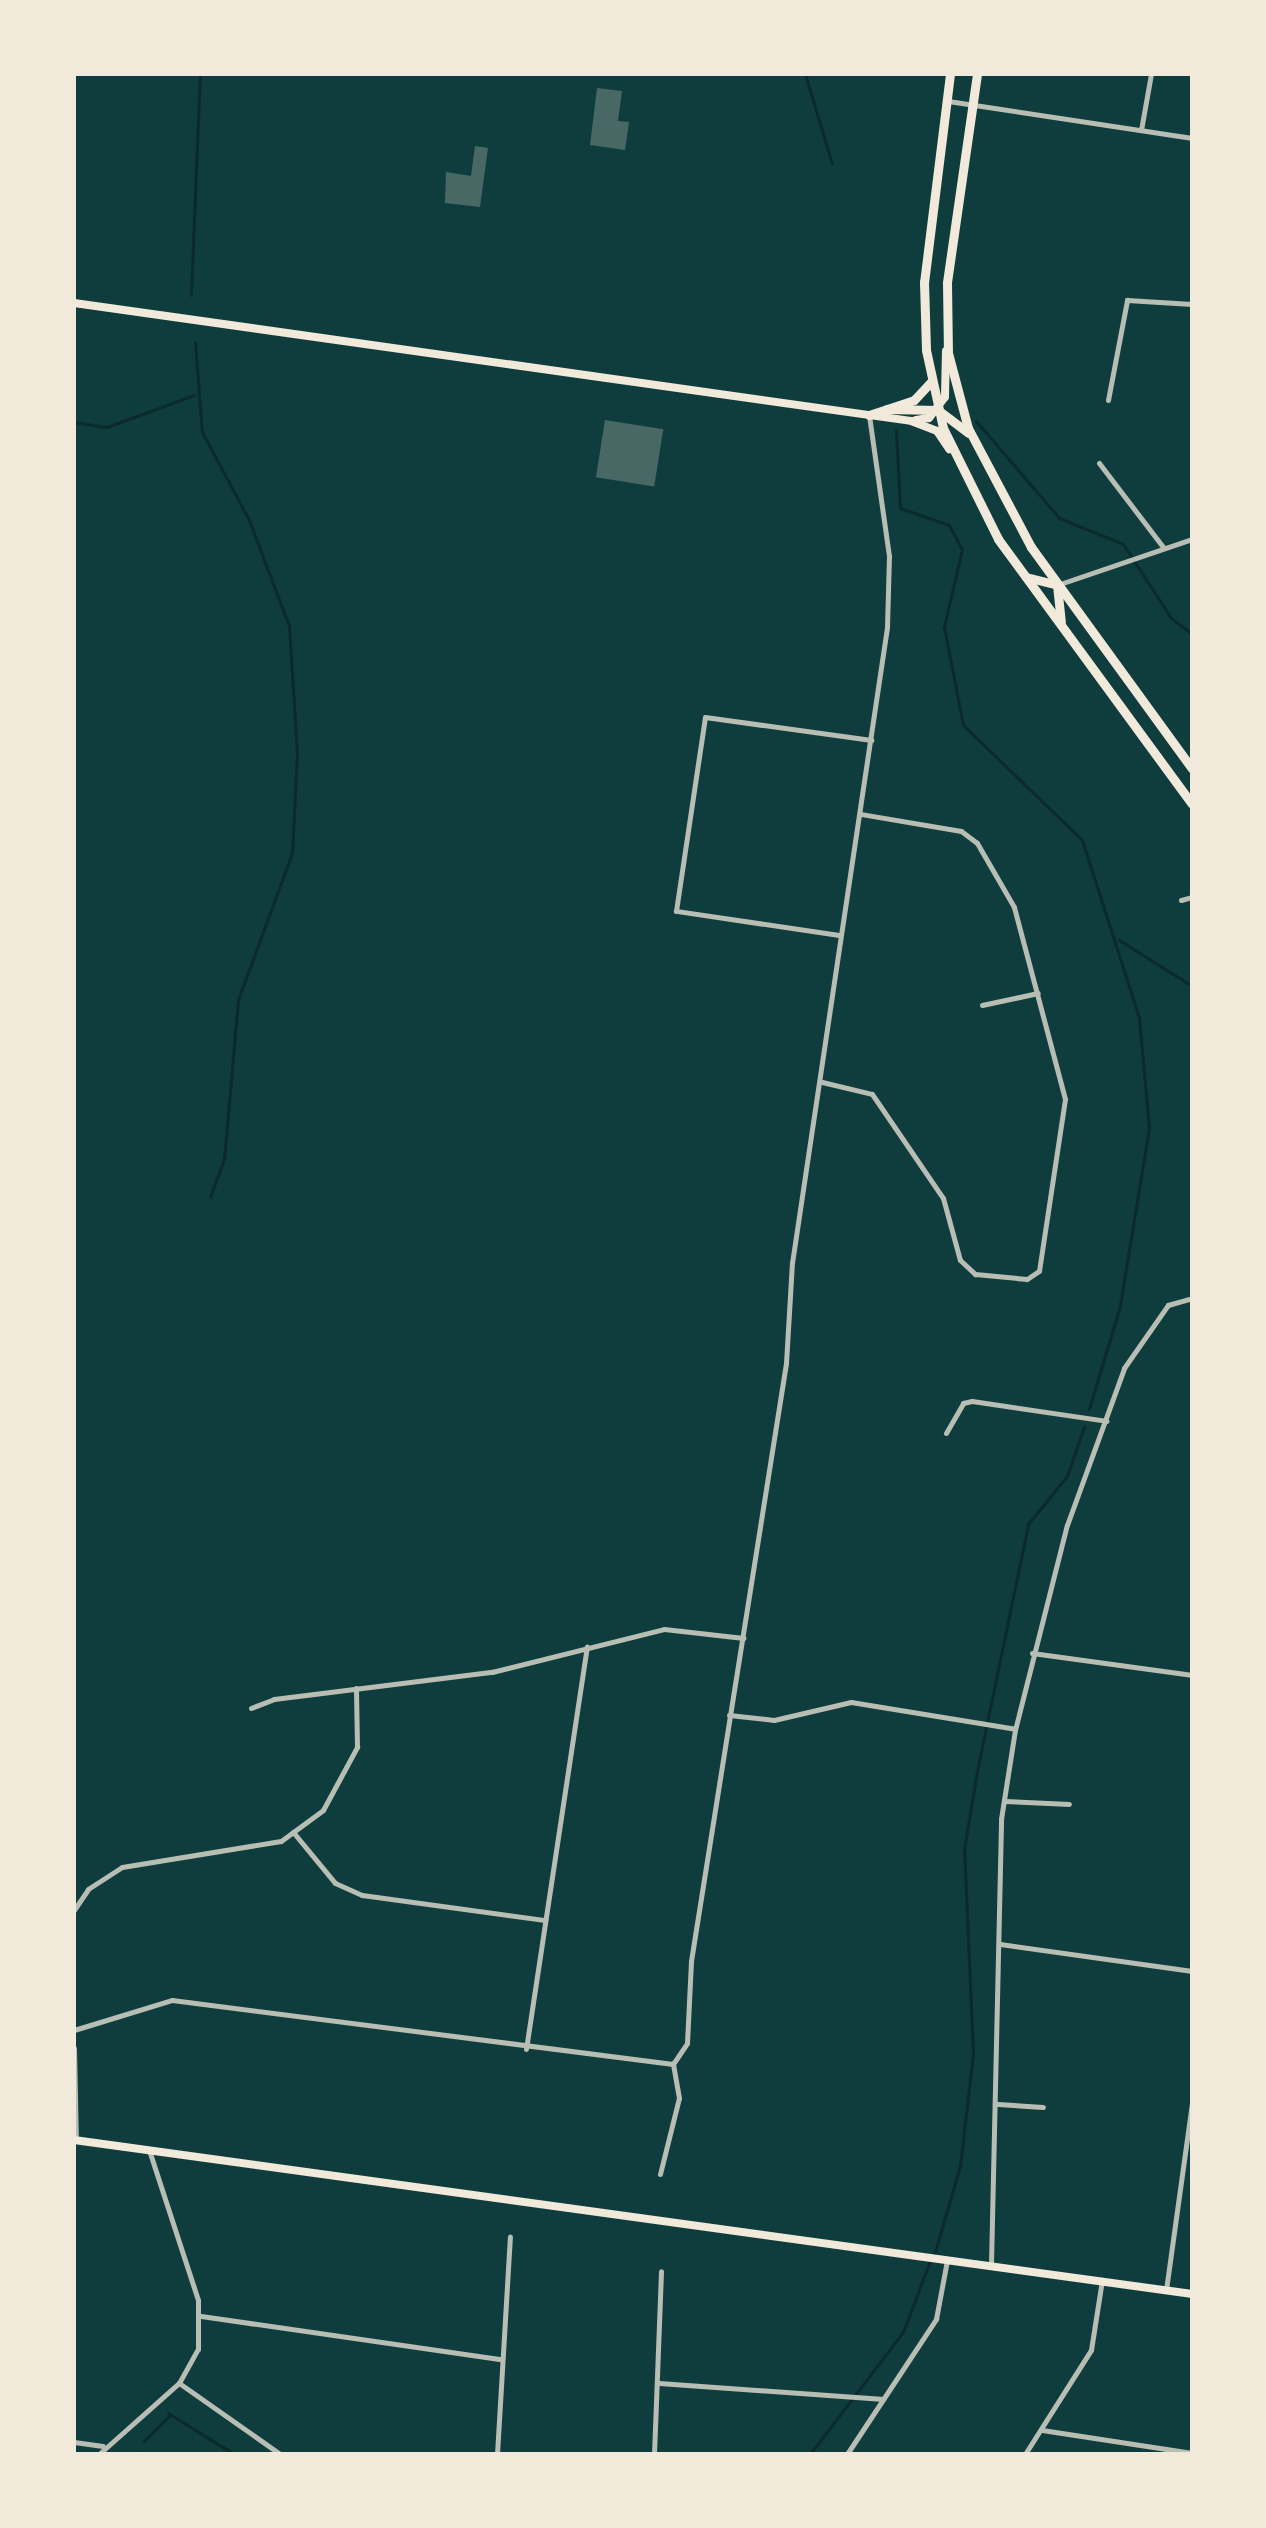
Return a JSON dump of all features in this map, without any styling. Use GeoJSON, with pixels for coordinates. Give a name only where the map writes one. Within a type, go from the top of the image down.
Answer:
{"type":"FeatureCollection","features":[{"type":"Feature","properties":{"kind":"main road"},"geometry":{"type":"LineString","coordinates":[[950,74],[926,260],[931,382],[951,451]]}},
{"type":"Feature","properties":{"kind":"main road"},"geometry":{"type":"LineString","coordinates":[[911,421],[938,410],[947,391],[950,250],[977,74]]}},
{"type":"Feature","properties":{"kind":"main road"},"geometry":{"type":"LineString","coordinates":[[74,303],[911,421],[937,431],[1025,577],[1192,804]]}},
{"type":"Feature","properties":{"kind":"main road"},"geometry":{"type":"LineString","coordinates":[[948,339],[970,436],[1002,502],[1057,585],[1192,769]]}},
{"type":"Feature","properties":{"kind":"main road"},"geometry":{"type":"LineString","coordinates":[[869,415],[914,400],[931,382]]}},
{"type":"Feature","properties":{"kind":"main road"},"geometry":{"type":"LineString","coordinates":[[887,409],[938,410],[970,436]]}},
{"type":"Feature","properties":{"kind":"main road"},"geometry":{"type":"LineString","coordinates":[[1025,577],[1057,585]]}},
{"type":"Feature","properties":{"kind":"main road"},"geometry":{"type":"LineString","coordinates":[[1057,585],[1063,629]]}},
{"type":"Feature","properties":{"kind":"main road"},"geometry":{"type":"LineString","coordinates":[[75,2140],[1192,2294]]}},
{"type":"Feature","properties":{"kind":"street"},"geometry":{"type":"LineString","coordinates":[[1141,130],[1151,74]]}},
{"type":"Feature","properties":{"kind":"street"},"geometry":{"type":"LineString","coordinates":[[947,101],[1192,138]]}},
{"type":"Feature","properties":{"kind":"street"},"geometry":{"type":"LineString","coordinates":[[1108,400],[1127,300],[1192,304]]}},
{"type":"Feature","properties":{"kind":"street"},"geometry":{"type":"LineString","coordinates":[[660,2174],[679,2098],[673,2064],[687,2043],[691,1961],[743,1638],[822,1082],[839,935],[871,740],[889,556],[869,415]]}},
{"type":"Feature","properties":{"kind":"street"},"geometry":{"type":"LineString","coordinates":[[1099,463],[1163,547]]}},
{"type":"Feature","properties":{"kind":"street"},"geometry":{"type":"LineString","coordinates":[[1057,585],[1123,558],[1192,539]]}},
{"type":"Feature","properties":{"kind":"street"},"geometry":{"type":"LineString","coordinates":[[839,935],[676,911],[705,717],[871,740]]}},
{"type":"Feature","properties":{"kind":"street"},"geometry":{"type":"LineString","coordinates":[[822,1082],[872,1094],[943,1198],[967,1267],[1027,1279],[1042,1265],[1065,1099],[1014,907],[977,843],[947,827],[861,814]]}},
{"type":"Feature","properties":{"kind":"street"},"geometry":{"type":"LineString","coordinates":[[1181,900],[1192,897]]}},
{"type":"Feature","properties":{"kind":"street"},"geometry":{"type":"LineString","coordinates":[[982,1005],[1038,993]]}},
{"type":"Feature","properties":{"kind":"street"},"geometry":{"type":"LineString","coordinates":[[991,2264],[998,2104],[1004,1801],[1015,1730],[1032,1653],[1067,1525],[1107,1421],[1138,1346],[1168,1305],[1192,1298]]}},
{"type":"Feature","properties":{"kind":"street"},"geometry":{"type":"LineString","coordinates":[[946,1433],[963,1403],[972,1401],[1107,1421]]}},
{"type":"Feature","properties":{"kind":"street"},"geometry":{"type":"LineString","coordinates":[[251,1708],[356,1688],[492,1672],[664,1629],[743,1638]]}},
{"type":"Feature","properties":{"kind":"street"},"geometry":{"type":"LineString","coordinates":[[526,2049],[587,1647]]}},
{"type":"Feature","properties":{"kind":"street"},"geometry":{"type":"LineString","coordinates":[[1032,1653],[1192,1675]]}},
{"type":"Feature","properties":{"kind":"street"},"geometry":{"type":"LineString","coordinates":[[74,1910],[88,1889],[122,1867],[281,1841],[323,1810],[347,1774],[357,1747],[356,1688]]}},
{"type":"Feature","properties":{"kind":"street"},"geometry":{"type":"LineString","coordinates":[[729,1715],[774,1720],[851,1702],[1015,1730]]}},
{"type":"Feature","properties":{"kind":"street"},"geometry":{"type":"LineString","coordinates":[[1004,1801],[1069,1804]]}},
{"type":"Feature","properties":{"kind":"street"},"geometry":{"type":"LineString","coordinates":[[293,1832],[335,1883],[362,1895],[545,1920]]}},
{"type":"Feature","properties":{"kind":"street"},"geometry":{"type":"LineString","coordinates":[[1000,1944],[1192,1971]]}},
{"type":"Feature","properties":{"kind":"street"},"geometry":{"type":"LineString","coordinates":[[74,2030],[172,2000],[526,2049],[673,2064]]}},
{"type":"Feature","properties":{"kind":"street"},"geometry":{"type":"LineString","coordinates":[[74,2048],[75,2140]]}},
{"type":"Feature","properties":{"kind":"street"},"geometry":{"type":"LineString","coordinates":[[1166,2290],[1192,2103]]}},
{"type":"Feature","properties":{"kind":"street"},"geometry":{"type":"LineString","coordinates":[[998,2104],[1043,2107]]}},
{"type":"Feature","properties":{"kind":"street"},"geometry":{"type":"LineString","coordinates":[[99,2454],[179,2383],[198,2349],[201,2316],[149,2150]]}},
{"type":"Feature","properties":{"kind":"street"},"geometry":{"type":"LineString","coordinates":[[497,2454],[510,2236]]}},
{"type":"Feature","properties":{"kind":"street"},"geometry":{"type":"LineString","coordinates":[[847,2454],[936,2319],[943,2259]]}},
{"type":"Feature","properties":{"kind":"street"},"geometry":{"type":"LineString","coordinates":[[654,2454],[661,2271]]}},
{"type":"Feature","properties":{"kind":"street"},"geometry":{"type":"LineString","coordinates":[[1025,2454],[1091,2350],[1102,2280]]}},
{"type":"Feature","properties":{"kind":"street"},"geometry":{"type":"LineString","coordinates":[[201,2316],[501,2359]]}},
{"type":"Feature","properties":{"kind":"street"},"geometry":{"type":"LineString","coordinates":[[179,2383],[280,2454]]}},
{"type":"Feature","properties":{"kind":"street"},"geometry":{"type":"LineString","coordinates":[[659,2383],[883,2399]]}},
{"type":"Feature","properties":{"kind":"street"},"geometry":{"type":"LineString","coordinates":[[1042,2430],[1190,2453]]}},
{"type":"Feature","properties":{"kind":"street"},"geometry":{"type":"LineString","coordinates":[[74,2442],[104,2447]]}},
{"type":"Feature","properties":{"kind":"building"},"geometry":{"type":"Polygon","coordinates":[[[597,88],[622,91],[618,121],[629,122],[625,150],[590,145],[597,88]]]}},
{"type":"Feature","properties":{"kind":"building"},"geometry":{"type":"Polygon","coordinates":[[[475,146],[488,148],[480,207],[445,203],[446,172],[471,176],[475,146]]]}},
{"type":"Feature","properties":{"kind":"building"},"geometry":{"type":"Polygon","coordinates":[[[605,420],[663,429],[654,487],[596,477],[605,420]]]}},
{"type":"Feature","properties":{"kind":"waterway"},"geometry":{"type":"LineString","coordinates":[[191,295],[200,74]]}},
{"type":"Feature","properties":{"kind":"waterway"},"geometry":{"type":"LineString","coordinates":[[805,74],[832,164]]}},
{"type":"Feature","properties":{"kind":"waterway"},"geometry":{"type":"LineString","coordinates":[[195,342],[202,432],[249,520],[289,626],[297,752],[292,853],[238,1000],[224,1159],[210,1197]]}},
{"type":"Feature","properties":{"kind":"waterway"},"geometry":{"type":"LineString","coordinates":[[74,422],[107,427],[194,395]]}},
{"type":"Feature","properties":{"kind":"waterway"},"geometry":{"type":"LineString","coordinates":[[976,421],[1059,518],[1123,544],[1171,618],[1192,634]]}},
{"type":"Feature","properties":{"kind":"waterway"},"geometry":{"type":"LineString","coordinates":[[896,430],[900,508],[949,525],[962,549],[944,627],[963,725],[1082,840],[1139,1018],[1149,1128],[1120,1306],[1089,1409]]}},
{"type":"Feature","properties":{"kind":"waterway"},"geometry":{"type":"LineString","coordinates":[[1119,940],[1192,986]]}},
{"type":"Feature","properties":{"kind":"waterway"},"geometry":{"type":"LineString","coordinates":[[934,2255],[960,2166],[973,2053],[964,1849],[977,1771],[1028,1524],[1067,1476],[1084,1427]]}},
{"type":"Feature","properties":{"kind":"waterway"},"geometry":{"type":"LineString","coordinates":[[810,2454],[903,2332],[930,2261]]}},
{"type":"Feature","properties":{"kind":"waterway"},"geometry":{"type":"LineString","coordinates":[[168,2413],[234,2454]]}},
{"type":"Feature","properties":{"kind":"waterway"},"geometry":{"type":"LineString","coordinates":[[144,2441],[169,2416]]}}]}
